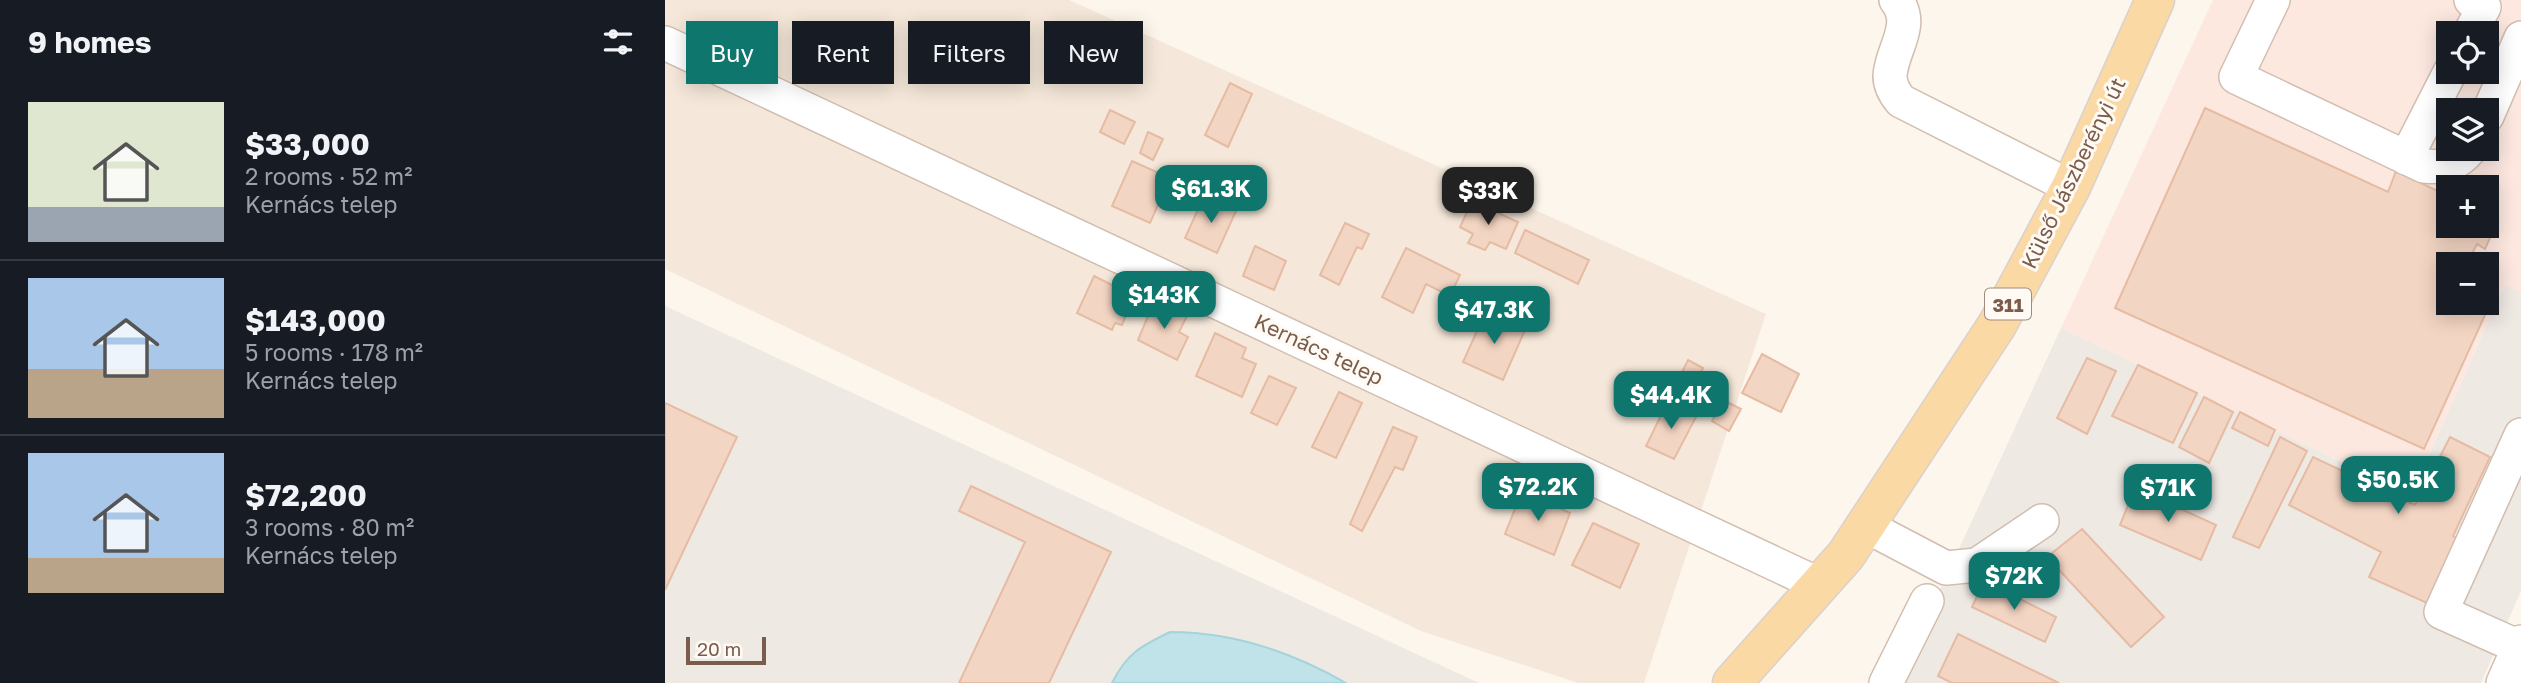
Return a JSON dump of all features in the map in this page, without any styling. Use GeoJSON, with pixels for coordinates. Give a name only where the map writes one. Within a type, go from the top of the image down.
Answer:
{"type":"FeatureCollection","features":[{"type":"Feature","properties":{"kind":"main road","name":"Külső Jászberényi út"},"geometry":{"type":"LineString","coordinates":[[1820,585],[1866,526],[1997,325],[2071,187],[2155,0]]}},
{"type":"Feature","properties":{"kind":"main road","name":"311"},"geometry":{"type":"LineString","coordinates":[[1732,683],[1820,585]]}},
{"type":"Feature","properties":{"kind":"street"},"geometry":{"type":"LineString","coordinates":[[1896,0],[1901,6],[1904,21],[1890,75],[1893,91],[1901,101],[2071,187]]}},
{"type":"Feature","properties":{"kind":"street"},"geometry":{"type":"LineString","coordinates":[[2273,0],[2236,77],[2424,166],[2437,168],[2460,161]]}},
{"type":"Feature","properties":{"kind":"street"},"geometry":{"type":"LineString","coordinates":[[2471,0],[2484,7],[2476,21]]}},
{"type":"Feature","properties":{"kind":"street"},"geometry":{"type":"LineString","coordinates":[[2495,98],[2521,38]]}},
{"type":"Feature","properties":{"kind":"street","name":"Kernács telep"},"geometry":{"type":"LineString","coordinates":[[665,43],[1820,585]]}},
{"type":"Feature","properties":{"kind":"street"},"geometry":{"type":"LineString","coordinates":[[2406,158],[2444,84]]}},
{"type":"Feature","properties":{"kind":"street"},"geometry":{"type":"LineString","coordinates":[[2503,683],[2520,645],[2441,612],[2521,435]]}},
{"type":"Feature","properties":{"kind":"street"},"geometry":{"type":"LineString","coordinates":[[1866,526],[1946,568],[1977,565],[2042,521]]}},
{"type":"Feature","properties":{"kind":"street"},"geometry":{"type":"LineString","coordinates":[[1886,683],[1927,601]]}},
{"type":"Feature","properties":{"kind":"shaded area"},"geometry":{"type":"Polygon","coordinates":[[[665,0],[1069,0],[1116,21],[1044,21],[1044,84],[1143,84],[1143,33],[1766,314],[1644,683],[1578,683],[1421,631],[665,269],[665,0]]]}},
{"type":"Feature","properties":{"kind":"shaded area"},"geometry":{"type":"Polygon","coordinates":[[[2213,0],[2521,0],[2521,292],[2505,285],[2499,298],[2499,252],[2436,252],[2436,315],[2492,315],[2411,495],[2061,328],[2213,0]]]}},
{"type":"Feature","properties":{"kind":"shaded area"},"geometry":{"type":"Polygon","coordinates":[[[2505,285],[2521,292],[2521,591],[2481,683],[1897,683],[2061,328],[2411,495],[2492,315],[2499,315],[2499,298],[2505,285]]]}},
{"type":"Feature","properties":{"kind":"shaded area"},"geometry":{"type":"Polygon","coordinates":[[[665,306],[1479,683],[665,683],[665,306]]]}},
{"type":"Feature","properties":{"kind":"water"},"geometry":{"type":"Polygon","coordinates":[[[1170,632],[1216,636],[1261,646],[1305,662],[1346,683],[1112,683],[1129,657],[1170,632]]]}},
{"type":"Feature","properties":{"kind":"building"},"geometry":{"type":"Polygon","coordinates":[[[1230,83],[1252,94],[1228,147],[1205,135],[1230,83]]]}},
{"type":"Feature","properties":{"kind":"building"},"geometry":{"type":"Polygon","coordinates":[[[2205,108],[2388,192],[2396,171],[2436,190],[2436,238],[2490,238],[2485,249],[2477,244],[2473,252],[2436,252],[2436,315],[2485,315],[2424,449],[2115,308],[2205,108]]]}},
{"type":"Feature","properties":{"kind":"building"},"geometry":{"type":"Polygon","coordinates":[[[1110,110],[1135,122],[1124,144],[1100,132],[1110,110]]]}},
{"type":"Feature","properties":{"kind":"building"},"geometry":{"type":"Polygon","coordinates":[[[1148,132],[1163,139],[1153,160],[1140,153],[1148,132]]]}},
{"type":"Feature","properties":{"kind":"building"},"geometry":{"type":"Polygon","coordinates":[[[1132,161],[1170,178],[1150,223],[1112,206],[1132,161]]]}},
{"type":"Feature","properties":{"kind":"building"},"geometry":{"type":"Polygon","coordinates":[[[1204,196],[1236,211],[1217,253],[1185,238],[1204,196]]]}},
{"type":"Feature","properties":{"kind":"building"},"geometry":{"type":"Polygon","coordinates":[[[1472,201],[1518,222],[1506,249],[1490,242],[1485,250],[1468,243],[1473,234],[1460,227],[1472,201]]]}},
{"type":"Feature","properties":{"kind":"building"},"geometry":{"type":"Polygon","coordinates":[[[1345,223],[1369,234],[1362,249],[1357,247],[1339,285],[1320,275],[1345,223]]]}},
{"type":"Feature","properties":{"kind":"building"},"geometry":{"type":"Polygon","coordinates":[[[1525,230],[1589,260],[1578,284],[1515,253],[1525,230]]]}},
{"type":"Feature","properties":{"kind":"building"},"geometry":{"type":"Polygon","coordinates":[[[1255,246],[1286,261],[1274,290],[1243,276],[1255,246]]]}},
{"type":"Feature","properties":{"kind":"building"},"geometry":{"type":"Polygon","coordinates":[[[1406,248],[1460,275],[1450,296],[1426,284],[1413,313],[1382,297],[1406,248]]]}},
{"type":"Feature","properties":{"kind":"building"},"geometry":{"type":"Polygon","coordinates":[[[1094,276],[1128,293],[1122,307],[1128,310],[1122,325],[1115,323],[1112,330],[1077,313],[1094,276]]]}},
{"type":"Feature","properties":{"kind":"building"},"geometry":{"type":"Polygon","coordinates":[[[1154,301],[1187,316],[1179,332],[1188,337],[1177,360],[1138,340],[1154,301]]]}},
{"type":"Feature","properties":{"kind":"building"},"geometry":{"type":"Polygon","coordinates":[[[1485,313],[1525,330],[1503,380],[1463,362],[1485,313]]]}},
{"type":"Feature","properties":{"kind":"building"},"geometry":{"type":"Polygon","coordinates":[[[1215,333],[1246,348],[1242,358],[1256,364],[1242,397],[1196,376],[1215,333]]]}},
{"type":"Feature","properties":{"kind":"building"},"geometry":{"type":"Polygon","coordinates":[[[1762,354],[1799,374],[1781,412],[1742,393],[1762,354]]]}},
{"type":"Feature","properties":{"kind":"building"},"geometry":{"type":"Polygon","coordinates":[[[2087,358],[2116,371],[2087,434],[2057,418],[2087,358]]]}},
{"type":"Feature","properties":{"kind":"building"},"geometry":{"type":"Polygon","coordinates":[[[1688,360],[1703,368],[1684,407],[1669,398],[1688,360]]]}},
{"type":"Feature","properties":{"kind":"building"},"geometry":{"type":"Polygon","coordinates":[[[2138,365],[2197,393],[2173,443],[2112,416],[2138,365]]]}},
{"type":"Feature","properties":{"kind":"building"},"geometry":{"type":"Polygon","coordinates":[[[1269,376],[1296,388],[1277,425],[1251,413],[1269,376]]]}},
{"type":"Feature","properties":{"kind":"building"},"geometry":{"type":"Polygon","coordinates":[[[1339,392],[1362,403],[1336,458],[1312,447],[1339,392]]]}},
{"type":"Feature","properties":{"kind":"building"},"geometry":{"type":"Polygon","coordinates":[[[2204,397],[2233,412],[2209,463],[2179,447],[2204,397]]]}},
{"type":"Feature","properties":{"kind":"building"},"geometry":{"type":"Polygon","coordinates":[[[1723,400],[1741,409],[1729,431],[1712,421],[1723,400]]]}},
{"type":"Feature","properties":{"kind":"building"},"geometry":{"type":"Polygon","coordinates":[[[665,403],[737,437],[665,590],[665,403]]]}},
{"type":"Feature","properties":{"kind":"building"},"geometry":{"type":"Polygon","coordinates":[[[1667,403],[1696,417],[1674,459],[1646,446],[1667,403]]]}},
{"type":"Feature","properties":{"kind":"building"},"geometry":{"type":"Polygon","coordinates":[[[2240,412],[2275,430],[2268,446],[2232,428],[2240,412]]]}},
{"type":"Feature","properties":{"kind":"building"},"geometry":{"type":"Polygon","coordinates":[[[1393,427],[1417,437],[1403,470],[1395,467],[1362,531],[1350,524],[1393,427]]]}},
{"type":"Feature","properties":{"kind":"building"},"geometry":{"type":"Polygon","coordinates":[[[2280,437],[2307,451],[2259,548],[2233,537],[2280,437]]]}},
{"type":"Feature","properties":{"kind":"building"},"geometry":{"type":"Polygon","coordinates":[[[2450,437],[2490,457],[2453,536],[2458,539],[2427,603],[2369,577],[2381,552],[2289,505],[2313,457],[2415,505],[2450,437]]]}},
{"type":"Feature","properties":{"kind":"building"},"geometry":{"type":"Polygon","coordinates":[[[971,486],[1111,552],[1049,683],[959,683],[1025,542],[959,511],[971,486]]]}},
{"type":"Feature","properties":{"kind":"building"},"geometry":{"type":"Polygon","coordinates":[[[2135,488],[2216,525],[2201,560],[2120,525],[2135,488]]]}},
{"type":"Feature","properties":{"kind":"building"},"geometry":{"type":"Polygon","coordinates":[[[1522,491],[1570,513],[1554,555],[1505,534],[1522,491]]]}},
{"type":"Feature","properties":{"kind":"building"},"geometry":{"type":"Polygon","coordinates":[[[1593,523],[1639,544],[1620,588],[1572,565],[1593,523]]]}},
{"type":"Feature","properties":{"kind":"building"},"geometry":{"type":"Polygon","coordinates":[[[2082,529],[2164,617],[2131,647],[2047,557],[2082,529]]]}},
{"type":"Feature","properties":{"kind":"building"},"geometry":{"type":"Polygon","coordinates":[[[1984,581],[2056,617],[2045,642],[1972,607],[1984,581]]]}},
{"type":"Feature","properties":{"kind":"building"},"geometry":{"type":"Polygon","coordinates":[[[1958,634],[2059,683],[1952,683],[1938,676],[1958,634]]]}}]}
